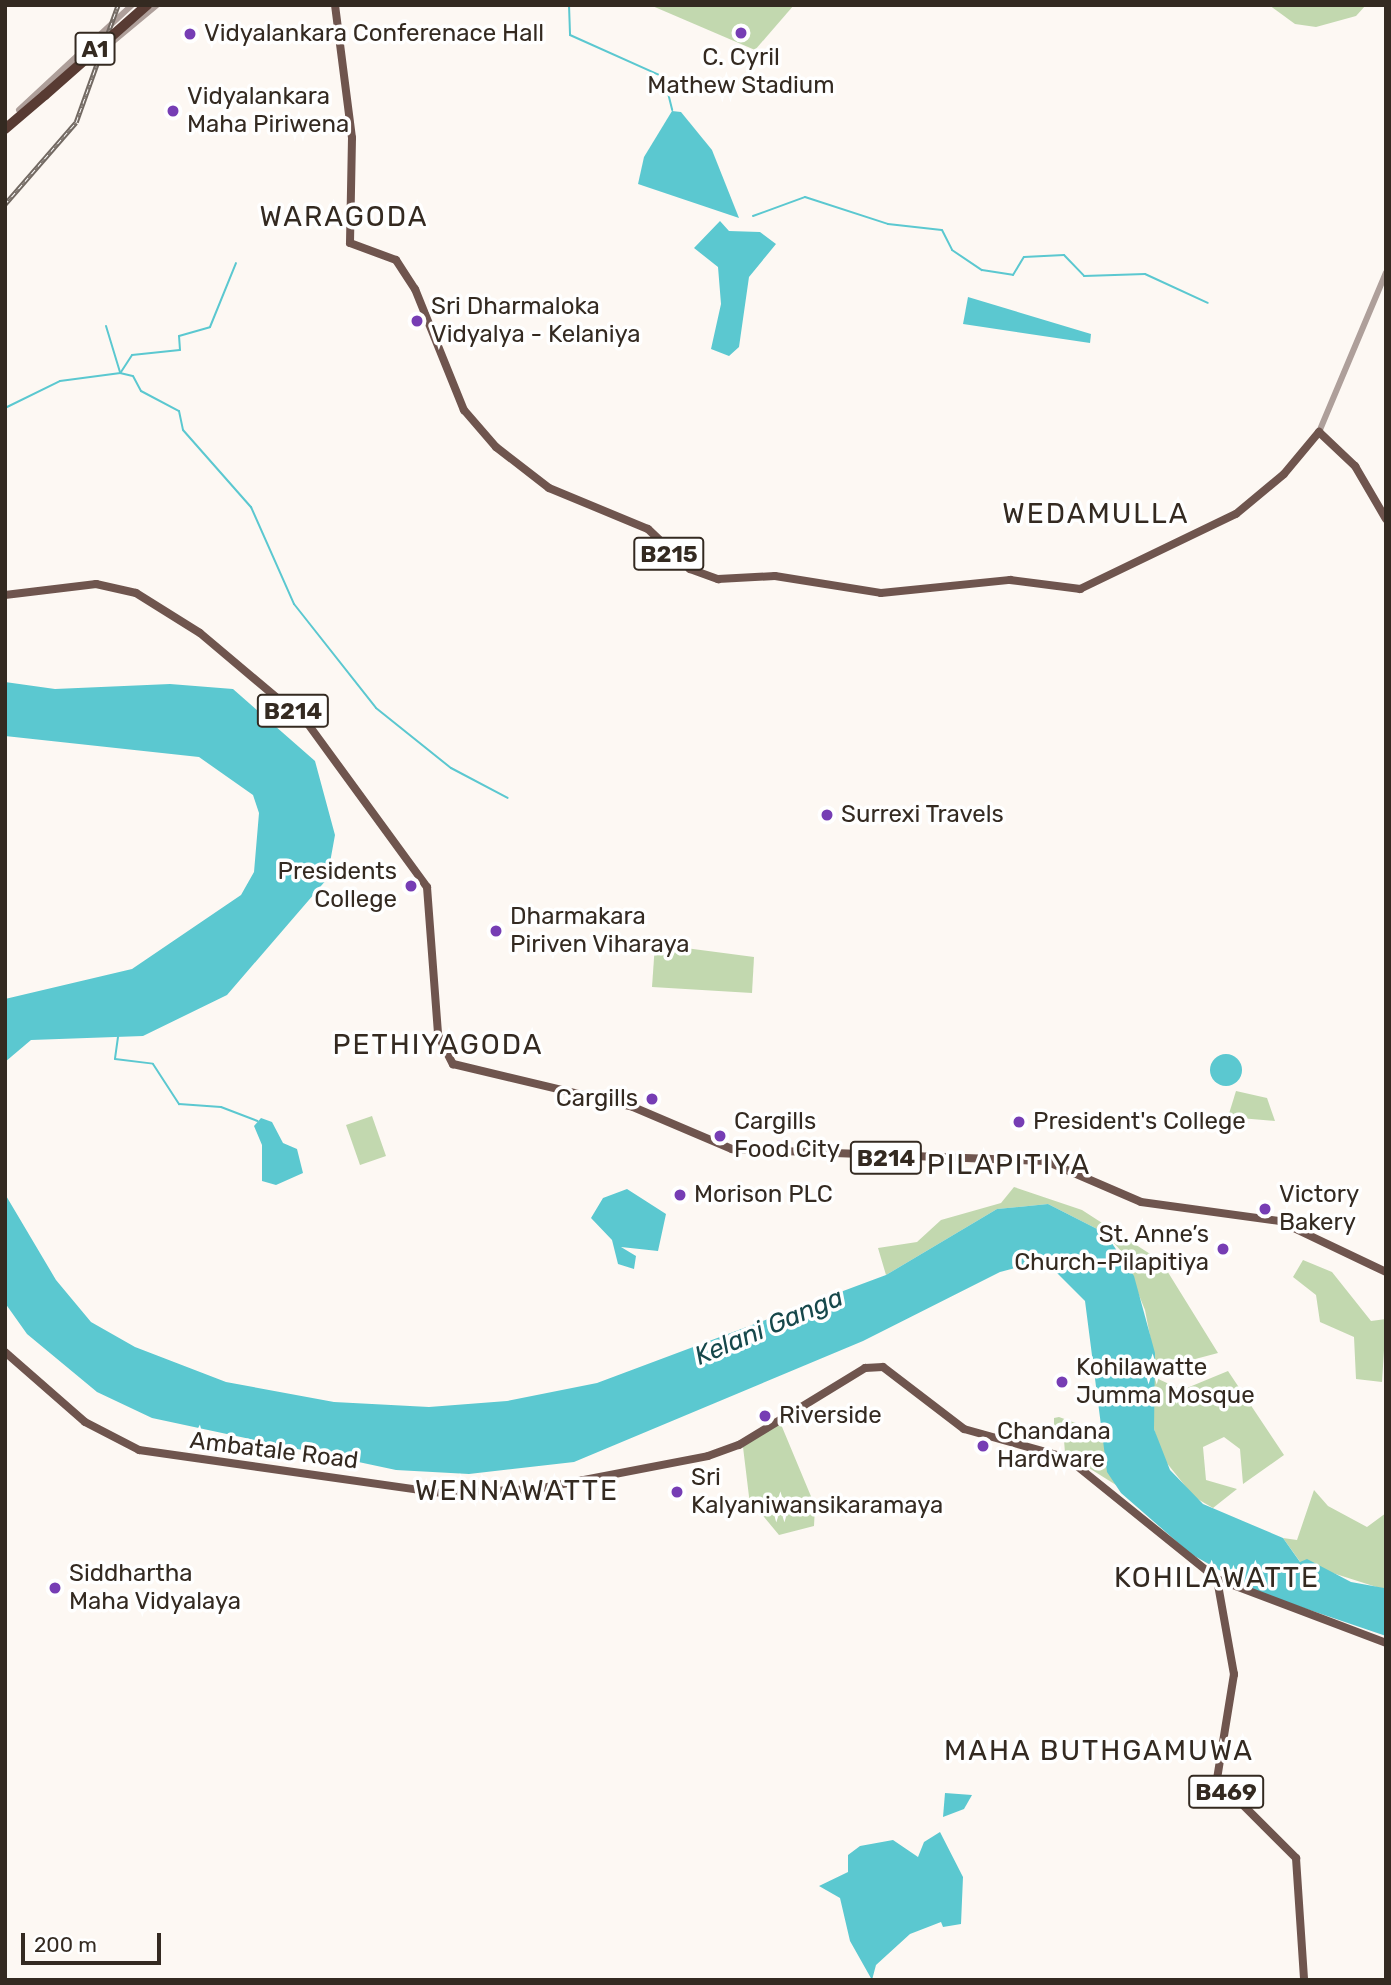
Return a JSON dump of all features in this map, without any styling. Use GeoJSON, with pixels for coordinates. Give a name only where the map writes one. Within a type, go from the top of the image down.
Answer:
{"type":"FeatureCollection","features":[{"type":"Feature","properties":{"kind":"highway","name":"A1"},"geometry":{"type":"LineString","coordinates":[[43,93],[138,5]]}},
{"type":"Feature","properties":{"kind":"highway","name":"A1"},"geometry":{"type":"LineString","coordinates":[[5,129],[20,113],[147,5]]}},
{"type":"Feature","properties":{"kind":"highway","name":"A1"},"geometry":{"type":"LineString","coordinates":[[5,121],[20,113]]}},
{"type":"Feature","properties":{"kind":"main road","name":"B215"},"geometry":{"type":"LineString","coordinates":[[335,5],[352,138],[350,243],[396,260],[415,289],[464,410],[496,447],[558,493],[648,529],[690,569],[718,579],[775,576],[881,593],[1010,580],[1080,589],[1236,514],[1284,474],[1318,432]]}},
{"type":"Feature","properties":{"kind":"main road"},"geometry":{"type":"LineString","coordinates":[[1318,432],[1355,466],[1386,519]]}},
{"type":"Feature","properties":{"kind":"main road","name":"B214"},"geometry":{"type":"LineString","coordinates":[[5,595],[106,584],[136,593],[200,633],[308,724],[427,887],[436,1022],[441,1048],[453,1064],[633,1107],[732,1149],[1046,1161],[1150,1205],[1279,1221],[1386,1272]]}},
{"type":"Feature","properties":{"kind":"main road","name":"Ambatale Road"},"geometry":{"type":"LineString","coordinates":[[5,1352],[85,1422],[139,1450],[442,1493],[537,1489],[708,1457],[739,1445],[865,1368],[883,1367],[964,1429],[1067,1458],[1217,1579],[1386,1643]]}},
{"type":"Feature","properties":{"kind":"main road","name":"B469"},"geometry":{"type":"LineString","coordinates":[[1217,1579],[1234,1674],[1217,1779],[1296,1858],[1304,1980]]}},
{"type":"Feature","properties":{"kind":"street"},"geometry":{"type":"LineString","coordinates":[[20,113],[81,68],[157,5]]}},
{"type":"Feature","properties":{"kind":"street"},"geometry":{"type":"LineString","coordinates":[[20,113],[71,57],[129,8],[137,22]]}},
{"type":"Feature","properties":{"kind":"street"},"geometry":{"type":"LineString","coordinates":[[71,57],[81,68]]}},
{"type":"Feature","properties":{"kind":"street"},"geometry":{"type":"LineString","coordinates":[[1318,432],[1386,273]]}},
{"type":"Feature","properties":{"kind":"green space","name":"C. Cyril Mathew Stadium"},"geometry":{"type":"Polygon","coordinates":[[[650,5],[794,5],[755,50],[650,5]]]}},
{"type":"Feature","properties":{"kind":"green space"},"geometry":{"type":"Polygon","coordinates":[[[1269,5],[1366,5],[1356,16],[1316,27],[1295,24],[1269,5]]]}},
{"type":"Feature","properties":{"kind":"green space"},"geometry":{"type":"Polygon","coordinates":[[[655,944],[754,957],[752,993],[652,987],[655,944]]]}},
{"type":"Feature","properties":{"kind":"green space"},"geometry":{"type":"Polygon","coordinates":[[[1236,1091],[1267,1098],[1275,1121],[1228,1117],[1236,1091]]]}},
{"type":"Feature","properties":{"kind":"green space"},"geometry":{"type":"Polygon","coordinates":[[[372,1116],[386,1156],[360,1165],[346,1125],[372,1116]]]}},
{"type":"Feature","properties":{"kind":"green space"},"geometry":{"type":"Polygon","coordinates":[[[1014,1187],[1082,1210],[1161,1261],[1218,1353],[1165,1367],[1155,1362],[1145,1310],[1121,1251],[1105,1233],[1048,1204],[997,1209],[886,1275],[878,1248],[917,1242],[941,1220],[1001,1203],[1014,1187]]]}},
{"type":"Feature","properties":{"kind":"green space"},"geometry":{"type":"Polygon","coordinates":[[[1303,1260],[1332,1272],[1371,1321],[1386,1319],[1382,1382],[1356,1379],[1354,1337],[1320,1322],[1316,1295],[1293,1277],[1303,1260]]]}},
{"type":"Feature","properties":{"kind":"green space"},"geometry":{"type":"Polygon","coordinates":[[[1228,1371],[1284,1455],[1243,1484],[1240,1449],[1224,1437],[1203,1447],[1206,1480],[1237,1489],[1213,1508],[1194,1497],[1162,1457],[1154,1429],[1154,1377],[1182,1390],[1228,1371]]]}},
{"type":"Feature","properties":{"kind":"green space"},"geometry":{"type":"Polygon","coordinates":[[[1059,1417],[1106,1434],[1116,1485],[1065,1453],[1064,1440],[1054,1437],[1054,1418],[1059,1417]]]}},
{"type":"Feature","properties":{"kind":"green space"},"geometry":{"type":"Polygon","coordinates":[[[780,1422],[815,1506],[814,1526],[779,1535],[759,1511],[751,1513],[743,1447],[780,1422]]]}},
{"type":"Feature","properties":{"kind":"green space"},"geometry":{"type":"Polygon","coordinates":[[[1314,1490],[1328,1506],[1367,1527],[1386,1513],[1386,1590],[1301,1563],[1283,1538],[1297,1540],[1314,1490]]]}},
{"type":"Feature","properties":{"kind":"water"},"geometry":{"type":"Polygon","coordinates":[[[672,111],[681,112],[712,150],[739,218],[638,184],[644,157],[672,111]]]}},
{"type":"Feature","properties":{"kind":"water"},"geometry":{"type":"Polygon","coordinates":[[[720,221],[729,231],[760,232],[776,244],[749,277],[739,347],[729,356],[711,349],[721,304],[718,267],[694,248],[720,221]]]}},
{"type":"Feature","properties":{"kind":"water"},"geometry":{"type":"Polygon","coordinates":[[[968,297],[1091,334],[1090,343],[963,324],[968,297]]]}},
{"type":"Feature","properties":{"kind":"water"},"geometry":{"type":"Polygon","coordinates":[[[5,682],[55,689],[170,684],[233,689],[315,761],[335,835],[327,879],[227,995],[143,1036],[31,1040],[5,1062],[5,999],[132,969],[241,895],[254,872],[259,813],[253,795],[199,757],[5,736],[5,682]]]}},
{"type":"Feature","properties":{"kind":"water"},"geometry":{"type":"Polygon","coordinates":[[[1226,1054],[1237,1059],[1242,1070],[1237,1081],[1226,1086],[1215,1081],[1210,1070],[1215,1059],[1226,1054]]]}},
{"type":"Feature","properties":{"kind":"water"},"geometry":{"type":"Polygon","coordinates":[[[261,1118],[272,1122],[283,1143],[297,1149],[303,1173],[276,1185],[262,1181],[262,1145],[254,1126],[261,1118]]]}},
{"type":"Feature","properties":{"kind":"water"},"geometry":{"type":"Polygon","coordinates":[[[627,1189],[666,1214],[658,1251],[621,1247],[636,1256],[634,1269],[618,1264],[612,1240],[591,1218],[603,1198],[627,1189]]]}},
{"type":"Feature","properties":{"kind":"water","name":"Kelani Ganga"},"geometry":{"type":"Polygon","coordinates":[[[5,1194],[56,1280],[91,1322],[135,1347],[226,1382],[334,1402],[429,1407],[507,1401],[597,1383],[886,1275],[997,1209],[1048,1204],[1105,1233],[1134,1276],[1155,1353],[1154,1429],[1170,1470],[1203,1504],[1283,1538],[1300,1562],[1307,1559],[1351,1582],[1384,1588],[1386,1636],[1260,1593],[1191,1554],[1121,1493],[1107,1472],[1085,1301],[1053,1269],[1035,1263],[1000,1272],[863,1341],[574,1462],[469,1474],[396,1470],[152,1418],[97,1392],[27,1334],[5,1303],[5,1194]]]}},
{"type":"Feature","properties":{"kind":"water"},"geometry":{"type":"Polygon","coordinates":[[[945,1793],[972,1795],[964,1809],[943,1817],[945,1793]]]}},
{"type":"Feature","properties":{"kind":"water"},"geometry":{"type":"Polygon","coordinates":[[[940,1832],[963,1877],[961,1924],[943,1927],[941,1922],[910,1934],[876,1965],[872,1980],[850,1941],[840,1898],[819,1886],[848,1872],[848,1855],[860,1846],[893,1840],[918,1857],[924,1842],[940,1832]]]}},
{"type":"Feature","properties":{"kind":"waterway"},"geometry":{"type":"LineString","coordinates":[[569,5],[570,35],[664,77],[672,110]]}},
{"type":"Feature","properties":{"kind":"waterway"},"geometry":{"type":"LineString","coordinates":[[753,216],[805,197],[888,224],[942,230],[952,250],[982,270],[1013,275],[1024,257],[1064,255],[1084,276],[1145,274],[1208,303]]}},
{"type":"Feature","properties":{"kind":"waterway"},"geometry":{"type":"LineString","coordinates":[[121,372],[132,355],[180,350],[179,336],[210,327],[236,263]]}},
{"type":"Feature","properties":{"kind":"waterway"},"geometry":{"type":"LineString","coordinates":[[106,326],[120,372]]}},
{"type":"Feature","properties":{"kind":"waterway"},"geometry":{"type":"LineString","coordinates":[[5,408],[60,381],[120,373],[133,376],[141,391],[179,411],[183,430],[251,507],[294,604],[376,708],[451,768],[508,798]]}},
{"type":"Feature","properties":{"kind":"waterway"},"geometry":{"type":"LineString","coordinates":[[118,1037],[115,1059],[153,1064],[179,1104],[221,1107],[257,1121]]}},
{"type":"Feature","properties":{"kind":"railway"},"geometry":{"type":"LineString","coordinates":[[5,204],[76,122],[118,5]]}},
{"type":"Feature","properties":{"kind":"place","name":"C. Cyril Mathew Stadium"},"geometry":{"type":"Point","coordinates":[741,33]}},
{"type":"Feature","properties":{"kind":"place","name":"Vidyalankara Conferenace Hall"},"geometry":{"type":"Point","coordinates":[190,34]}},
{"type":"Feature","properties":{"kind":"place","name":"Vidyalankara Maha Piriwena"},"geometry":{"type":"Point","coordinates":[173,111]}},
{"type":"Feature","properties":{"kind":"place","name":"Sri Dharmaloka Vidyalya - Kelaniya"},"geometry":{"type":"Point","coordinates":[417,321]}},
{"type":"Feature","properties":{"kind":"place","name":"Surrexi Travels"},"geometry":{"type":"Point","coordinates":[827,815]}},
{"type":"Feature","properties":{"kind":"place","name":"Presidents College"},"geometry":{"type":"Point","coordinates":[411,886]}},
{"type":"Feature","properties":{"kind":"place","name":"Dharmakara Piriven Viharaya"},"geometry":{"type":"Point","coordinates":[496,931]}},
{"type":"Feature","properties":{"kind":"place","name":"Cargills"},"geometry":{"type":"Point","coordinates":[652,1099]}},
{"type":"Feature","properties":{"kind":"place","name":"President's College"},"geometry":{"type":"Point","coordinates":[1019,1122]}},
{"type":"Feature","properties":{"kind":"place","name":"Cargills Food City"},"geometry":{"type":"Point","coordinates":[720,1136]}},
{"type":"Feature","properties":{"kind":"place","name":"Morison PLC"},"geometry":{"type":"Point","coordinates":[680,1195]}},
{"type":"Feature","properties":{"kind":"place","name":"Victory Bakery"},"geometry":{"type":"Point","coordinates":[1265,1209]}},
{"type":"Feature","properties":{"kind":"place","name":"St. Anne’s Church-Pilapitiya"},"geometry":{"type":"Point","coordinates":[1223,1249]}},
{"type":"Feature","properties":{"kind":"place","name":"Kohilawatte Jumma Mosque"},"geometry":{"type":"Point","coordinates":[1062,1382]}},
{"type":"Feature","properties":{"kind":"place","name":"Riverside"},"geometry":{"type":"Point","coordinates":[765,1416]}},
{"type":"Feature","properties":{"kind":"place","name":"Chandana Hardware"},"geometry":{"type":"Point","coordinates":[983,1446]}},
{"type":"Feature","properties":{"kind":"place","name":"Sri Kalyaniwansikaramaya"},"geometry":{"type":"Point","coordinates":[677,1492]}},
{"type":"Feature","properties":{"kind":"place","name":"Siddhartha Maha Vidyalaya"},"geometry":{"type":"Point","coordinates":[55,1588]}},
{"type":"Feature","properties":{"kind":"district","name":"WARAGODA"},"geometry":{"type":"Point","coordinates":[344,217]}},
{"type":"Feature","properties":{"kind":"district","name":"WEDAMULLA"},"geometry":{"type":"Point","coordinates":[1096,514]}},
{"type":"Feature","properties":{"kind":"district","name":"PETHIYAGODA"},"geometry":{"type":"Point","coordinates":[438,1045]}},
{"type":"Feature","properties":{"kind":"district","name":"PILAPITIYA"},"geometry":{"type":"Point","coordinates":[1009,1165]}},
{"type":"Feature","properties":{"kind":"district","name":"WENNAWATTE"},"geometry":{"type":"Point","coordinates":[517,1491]}},
{"type":"Feature","properties":{"kind":"district","name":"KOHILAWATTE"},"geometry":{"type":"Point","coordinates":[1217,1578]}},
{"type":"Feature","properties":{"kind":"district","name":"MAHA BUTHGAMUWA"},"geometry":{"type":"Point","coordinates":[1099,1751]}}]}
